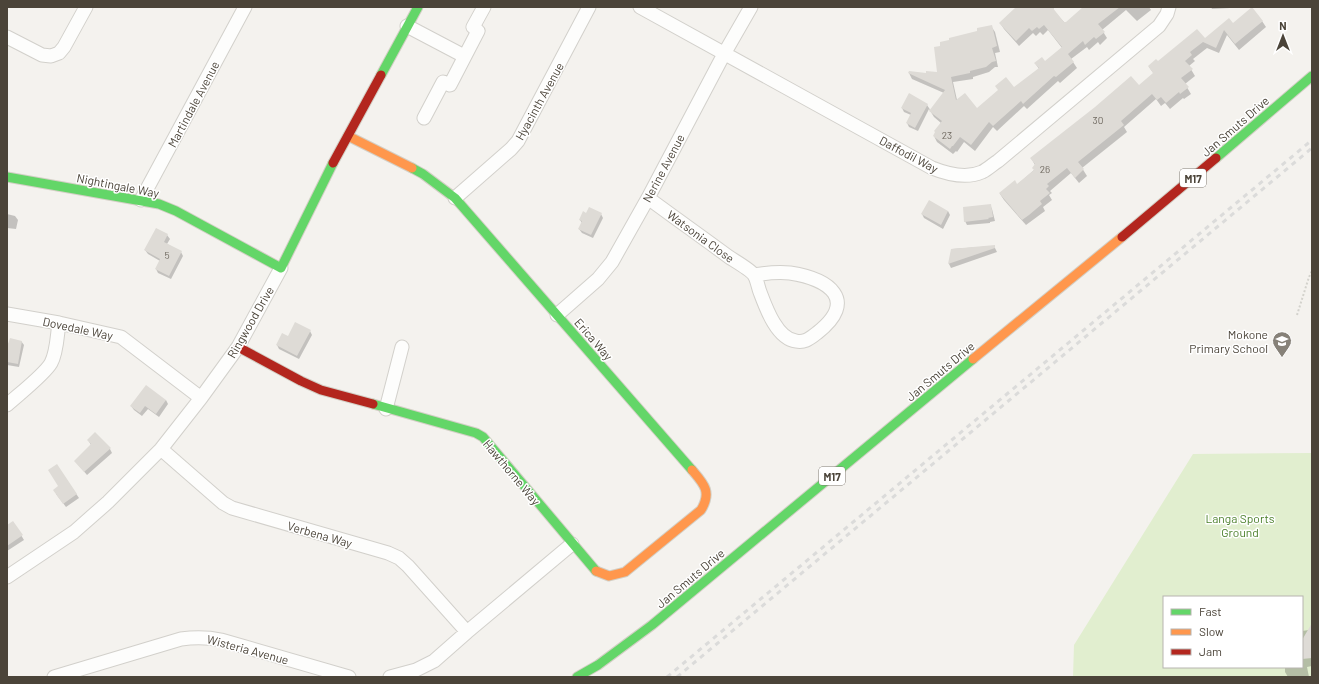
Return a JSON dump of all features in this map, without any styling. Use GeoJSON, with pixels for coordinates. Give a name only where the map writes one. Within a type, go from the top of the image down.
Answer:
{"type":"FeatureCollection","features":[{"type":"Feature","properties":{"kind":"street"},"geometry":{"type":"LineString","coordinates":[[7,37],[42,55],[51,56],[59,53],[64,47],[86,7]]}},
{"type":"Feature","properties":{"kind":"street","name":"Martindale Avenue"},"geometry":{"type":"LineString","coordinates":[[141,200],[245,7]]}},
{"type":"Feature","properties":{"kind":"street","name":"Ringwood Drive"},"geometry":{"type":"LineString","coordinates":[[7,577],[74,532],[108,502],[162,449],[238,347],[281,268],[348,136],[418,7]]}},
{"type":"Feature","properties":{"kind":"street"},"geometry":{"type":"LineString","coordinates":[[424,118],[443,82],[450,85],[478,31],[473,27],[484,7]]}},
{"type":"Feature","properties":{"kind":"street","name":"Hyacinth Avenue"},"geometry":{"type":"LineString","coordinates":[[455,198],[511,149],[518,141],[589,7]]}},
{"type":"Feature","properties":{"kind":"street","name":"Daffodil Way"},"geometry":{"type":"LineString","coordinates":[[640,7],[932,168],[948,174],[968,175],[982,172],[998,161],[1159,26],[1168,14],[1169,7]]}},
{"type":"Feature","properties":{"kind":"street","name":"Nerine Avenue"},"geometry":{"type":"LineString","coordinates":[[557,315],[606,271],[648,198],[724,54],[751,7]]}},
{"type":"Feature","properties":{"kind":"street"},"geometry":{"type":"LineString","coordinates":[[407,26],[464,56]]}},
{"type":"Feature","properties":{"kind":"street","name":"Jan Smuts Drive"},"geometry":{"type":"LineString","coordinates":[[577,677],[598,665],[652,625],[1206,166],[1312,76]]}},
{"type":"Feature","properties":{"kind":"street","name":"Erica Way"},"geometry":{"type":"LineString","coordinates":[[348,136],[423,174],[455,198],[704,484],[707,493],[706,501],[701,510],[625,572],[612,577]]}},
{"type":"Feature","properties":{"kind":"street","name":"Nightingale Way"},"geometry":{"type":"LineString","coordinates":[[7,176],[159,204],[176,211],[281,268]]}},
{"type":"Feature","properties":{"kind":"street","name":"Watsonia Close"},"geometry":{"type":"LineString","coordinates":[[648,198],[754,275]]}},
{"type":"Feature","properties":{"kind":"street"},"geometry":{"type":"LineString","coordinates":[[774,272],[790,273],[826,284],[836,299],[837,309],[835,315],[827,325],[805,341],[792,341],[783,336],[776,326],[760,293],[754,275],[774,272]]}},
{"type":"Feature","properties":{"kind":"street","name":"Dovedale Way"},"geometry":{"type":"LineString","coordinates":[[7,314],[59,323],[121,337],[131,343],[201,398]]}},
{"type":"Feature","properties":{"kind":"street"},"geometry":{"type":"LineString","coordinates":[[7,405],[50,364],[54,355],[59,323]]}},
{"type":"Feature","properties":{"kind":"street","name":"Hawthorne Way"},"geometry":{"type":"LineString","coordinates":[[238,347],[311,386],[386,409],[476,433],[483,437],[594,569],[602,575],[612,577]]}},
{"type":"Feature","properties":{"kind":"street"},"geometry":{"type":"LineString","coordinates":[[386,409],[402,347]]}},
{"type":"Feature","properties":{"kind":"street","name":"Verbena Way"},"geometry":{"type":"LineString","coordinates":[[162,449],[223,503],[232,508],[388,553],[399,558],[408,566],[467,632]]}},
{"type":"Feature","properties":{"kind":"street"},"geometry":{"type":"LineString","coordinates":[[390,677],[416,670],[434,661],[572,544]]}},
{"type":"Feature","properties":{"kind":"street","name":"Wisteria Avenue"},"geometry":{"type":"LineString","coordinates":[[54,677],[181,639],[196,637],[208,637],[221,640],[349,677]]}},
{"type":"Feature","properties":{"kind":"path"},"geometry":{"type":"LineString","coordinates":[[1297,315],[1312,271]]}},
{"type":"Feature","properties":{"kind":"green space","name":"Langa Sports Ground"},"geometry":{"type":"Polygon","coordinates":[[[1312,453],[1312,677],[1073,677],[1074,645],[1193,454],[1312,453]]]}},
{"type":"Feature","properties":{"kind":"building"},"geometry":{"type":"Polygon","coordinates":[[[1016,7],[1052,7],[1064,22],[1066,22],[1083,7],[1120,7],[1098,24],[1105,32],[1096,39],[1094,37],[1085,45],[1083,41],[1068,54],[1074,62],[1056,77],[1054,76],[1023,104],[1021,101],[993,126],[989,122],[971,145],[960,137],[950,149],[933,136],[934,131],[942,121],[929,111],[945,90],[908,73],[909,71],[926,73],[926,71],[937,72],[934,47],[940,46],[940,42],[949,40],[949,38],[977,31],[977,28],[992,25],[997,46],[992,48],[996,61],[992,62],[986,67],[970,71],[970,73],[951,77],[956,100],[965,93],[977,108],[998,90],[995,86],[1006,77],[1014,87],[1039,68],[1034,63],[1042,57],[1045,61],[1062,47],[1044,25],[1039,29],[1037,27],[1032,31],[1029,28],[1016,41],[999,23],[1016,7]]]}},
{"type":"Feature","properties":{"kind":"building"},"geometry":{"type":"Polygon","coordinates":[[[1252,7],[1263,21],[1235,44],[1224,30],[1216,48],[1203,42],[1190,52],[1192,55],[1185,61],[1193,69],[1181,78],[1189,87],[1180,94],[1179,92],[1166,103],[1161,97],[1157,100],[1152,94],[1121,121],[1124,125],[1078,162],[1084,169],[1075,178],[1067,168],[1047,184],[1049,186],[1046,189],[1050,193],[1040,201],[1042,204],[1029,215],[1022,220],[999,193],[1015,180],[1017,184],[1034,170],[1032,168],[1035,164],[1030,158],[1095,107],[1131,76],[1139,85],[1153,73],[1148,66],[1156,59],[1158,61],[1197,29],[1205,38],[1229,18],[1233,23],[1252,7]]]}},
{"type":"Feature","properties":{"kind":"building"},"geometry":{"type":"Polygon","coordinates":[[[909,93],[928,104],[915,128],[906,123],[911,113],[901,108],[909,93]]]}},
{"type":"Feature","properties":{"kind":"building"},"geometry":{"type":"Polygon","coordinates":[[[929,200],[948,211],[941,225],[921,214],[929,200]]]}},
{"type":"Feature","properties":{"kind":"building"},"geometry":{"type":"Polygon","coordinates":[[[991,204],[993,217],[988,218],[989,219],[964,222],[963,207],[991,204]]]}},
{"type":"Feature","properties":{"kind":"building"},"geometry":{"type":"Polygon","coordinates":[[[589,207],[602,213],[591,235],[578,229],[582,221],[579,220],[583,211],[586,213],[589,207]]]}},
{"type":"Feature","properties":{"kind":"building"},"geometry":{"type":"Polygon","coordinates":[[[156,228],[168,234],[164,242],[182,251],[169,276],[155,269],[160,259],[144,250],[156,228]]]}},
{"type":"Feature","properties":{"kind":"building"},"geometry":{"type":"Polygon","coordinates":[[[995,245],[995,248],[948,264],[951,249],[995,245]]]}},
{"type":"Feature","properties":{"kind":"building"},"geometry":{"type":"Polygon","coordinates":[[[295,322],[311,330],[297,356],[276,345],[282,333],[288,336],[295,322]]]}},
{"type":"Feature","properties":{"kind":"building"},"geometry":{"type":"Polygon","coordinates":[[[10,338],[22,341],[18,364],[7,362],[7,347],[10,338]]]}},
{"type":"Feature","properties":{"kind":"building"},"geometry":{"type":"Polygon","coordinates":[[[146,385],[166,400],[156,414],[145,406],[140,413],[130,406],[146,385]]]}},
{"type":"Feature","properties":{"kind":"building"},"geometry":{"type":"Polygon","coordinates":[[[95,432],[111,448],[84,472],[74,461],[91,444],[87,440],[95,432]]]}},
{"type":"Feature","properties":{"kind":"building"},"geometry":{"type":"Polygon","coordinates":[[[57,464],[77,494],[63,504],[53,490],[58,486],[48,470],[57,464]]]}},
{"type":"Feature","properties":{"kind":"building"},"geometry":{"type":"Polygon","coordinates":[[[13,521],[23,535],[7,546],[7,525],[13,521]]]}},
{"type":"Feature","properties":{"kind":"building"},"geometry":{"type":"Polygon","coordinates":[[[1312,623],[1312,658],[1303,659],[1303,638],[1312,623]]]}},
{"type":"Feature","properties":{"kind":"railway"},"geometry":{"type":"LineString","coordinates":[[667,677],[1312,140]]}},
{"type":"Feature","properties":{"kind":"railway"},"geometry":{"type":"LineString","coordinates":[[677,677],[1312,148]]}},
{"type":"Feature","properties":{"kind":"traffic: fast"},"geometry":{"type":"LineString","coordinates":[[381,75],[418,7]]}},
{"type":"Feature","properties":{"kind":"traffic: fast"},"geometry":{"type":"LineString","coordinates":[[1216,158],[1312,76]]}},
{"type":"Feature","properties":{"kind":"traffic: fast"},"geometry":{"type":"LineString","coordinates":[[7,177],[159,204],[176,211],[281,268],[333,163]]}},
{"type":"Feature","properties":{"kind":"traffic: fast"},"geometry":{"type":"LineString","coordinates":[[412,168],[423,174],[455,198],[692,470]]}},
{"type":"Feature","properties":{"kind":"traffic: fast"},"geometry":{"type":"LineString","coordinates":[[577,677],[598,665],[652,625],[973,359]]}},
{"type":"Feature","properties":{"kind":"traffic: fast"},"geometry":{"type":"LineString","coordinates":[[373,404],[476,433],[483,437],[596,571]]}},
{"type":"Feature","properties":{"kind":"traffic: slow"},"geometry":{"type":"LineString","coordinates":[[348,136],[412,168]]}},
{"type":"Feature","properties":{"kind":"traffic: slow"},"geometry":{"type":"LineString","coordinates":[[973,359],[1122,237]]}},
{"type":"Feature","properties":{"kind":"traffic: slow"},"geometry":{"type":"LineString","coordinates":[[596,571],[609,576],[625,572],[701,510],[706,498],[705,488],[692,470]]}},
{"type":"Feature","properties":{"kind":"traffic: jam"},"geometry":{"type":"LineString","coordinates":[[333,163],[381,75]]}},
{"type":"Feature","properties":{"kind":"traffic: jam"},"geometry":{"type":"LineString","coordinates":[[1122,237],[1216,158]]}},
{"type":"Feature","properties":{"kind":"traffic: jam"},"geometry":{"type":"LineString","coordinates":[[238,347],[301,381],[321,390],[373,404]]}},
{"type":"Feature","properties":{"kind":"place","name":"Mokone Primary School"},"geometry":{"type":"Point","coordinates":[1282,358]}}]}
